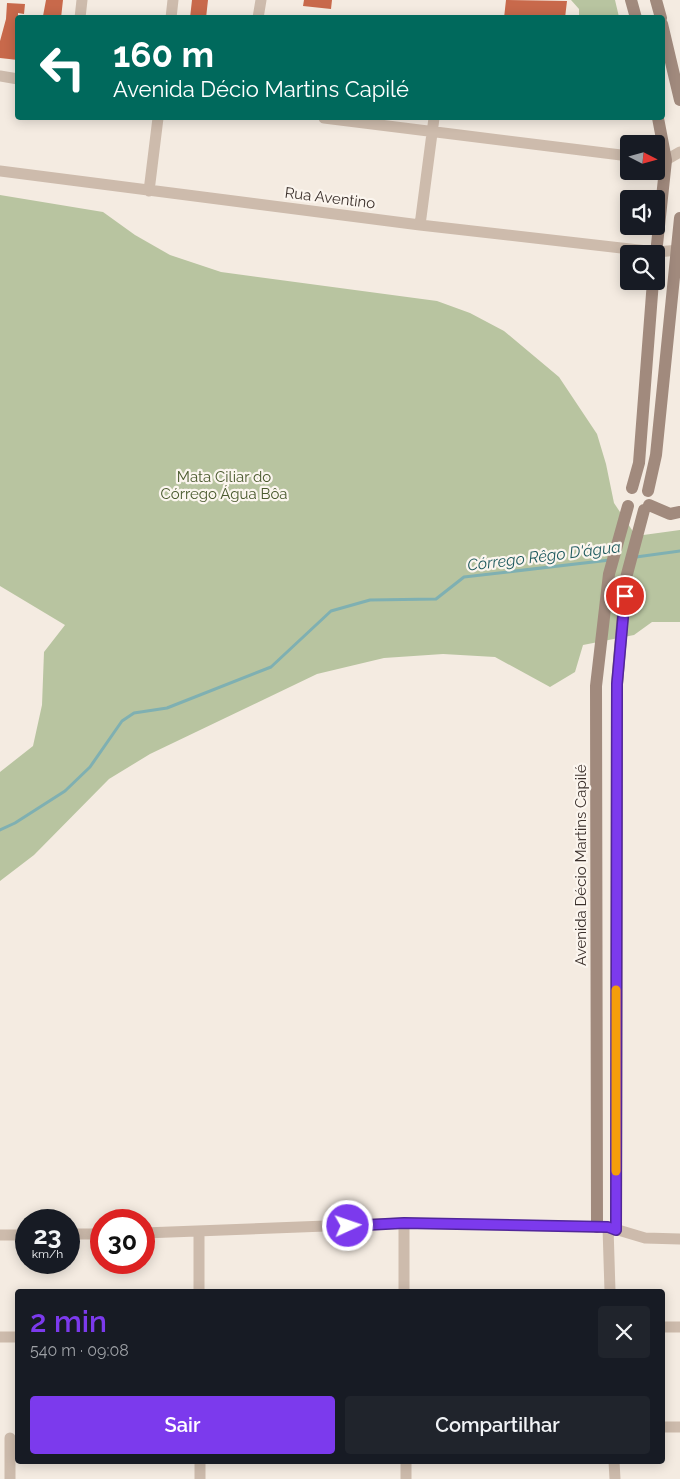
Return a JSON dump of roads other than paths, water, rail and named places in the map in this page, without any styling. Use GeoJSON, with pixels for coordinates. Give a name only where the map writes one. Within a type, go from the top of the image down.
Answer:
{"type":"FeatureCollection","features":[{"type":"Feature","properties":{"kind":"street"},"geometry":{"type":"LineString","coordinates":[[80,15],[82,0]]}},
{"type":"Feature","properties":{"kind":"street"},"geometry":{"type":"LineString","coordinates":[[171,15],[173,0]]}},
{"type":"Feature","properties":{"kind":"street"},"geometry":{"type":"LineString","coordinates":[[258,15],[260,0]]}},
{"type":"Feature","properties":{"kind":"street"},"geometry":{"type":"LineString","coordinates":[[631,0],[635,15]]}},
{"type":"Feature","properties":{"kind":"street"},"geometry":{"type":"LineString","coordinates":[[656,0],[660,15]]}},
{"type":"Feature","properties":{"kind":"street"},"geometry":{"type":"LineString","coordinates":[[665,37],[680,100]]}},
{"type":"Feature","properties":{"kind":"street"},"geometry":{"type":"LineString","coordinates":[[0,76],[15,78]]}},
{"type":"Feature","properties":{"kind":"street"},"geometry":{"type":"LineString","coordinates":[[149,191],[158,120]]}},
{"type":"Feature","properties":{"kind":"street"},"geometry":{"type":"LineString","coordinates":[[340,120],[620,155]]}},
{"type":"Feature","properties":{"kind":"street"},"geometry":{"type":"LineString","coordinates":[[420,225],[434,120]]}},
{"type":"Feature","properties":{"kind":"street"},"geometry":{"type":"LineString","coordinates":[[658,120],[659,135]]}},
{"type":"Feature","properties":{"kind":"street"},"geometry":{"type":"LineString","coordinates":[[665,158],[680,152]]}},
{"type":"Feature","properties":{"kind":"street","name":"Rua Aventino"},"geometry":{"type":"LineString","coordinates":[[0,171],[620,249]]}},
{"type":"Feature","properties":{"kind":"street"},"geometry":{"type":"LineString","coordinates":[[656,245],[660,180]]}},
{"type":"Feature","properties":{"kind":"street"},"geometry":{"type":"LineString","coordinates":[[648,491],[656,455],[680,218]]}},
{"type":"Feature","properties":{"kind":"street","name":"Rua Aventino"},"geometry":{"type":"LineString","coordinates":[[665,252],[678,251]]}},
{"type":"Feature","properties":{"kind":"street","name":"Avenida Décio Martins Capilé"},"geometry":{"type":"LineString","coordinates":[[607,1228],[596,686],[612,565],[628,506],[626,499],[628,492],[632,488],[639,463],[653,290]]}},
{"type":"Feature","properties":{"kind":"street"},"geometry":{"type":"LineString","coordinates":[[610,1289],[607,1228],[617,684],[626,578],[651,498],[648,491],[640,486],[632,488]]}},
{"type":"Feature","properties":{"kind":"street"},"geometry":{"type":"LineString","coordinates":[[628,506],[634,511],[647,507],[670,514],[680,512]]}},
{"type":"Feature","properties":{"kind":"street"},"geometry":{"type":"LineString","coordinates":[[404,1223],[404,1289]]}},
{"type":"Feature","properties":{"kind":"street"},"geometry":{"type":"LineString","coordinates":[[155,1233],[404,1223],[607,1228],[645,1238],[680,1238]]}},
{"type":"Feature","properties":{"kind":"street"},"geometry":{"type":"LineString","coordinates":[[199,1232],[199,1289]]}},
{"type":"Feature","properties":{"kind":"street"},"geometry":{"type":"LineString","coordinates":[[0,1235],[15,1235]]}},
{"type":"Feature","properties":{"kind":"street"},"geometry":{"type":"LineString","coordinates":[[665,1327],[680,1327]]}},
{"type":"Feature","properties":{"kind":"street"},"geometry":{"type":"LineString","coordinates":[[0,1337],[15,1337]]}},
{"type":"Feature","properties":{"kind":"street"},"geometry":{"type":"LineString","coordinates":[[665,1427],[680,1427]]}},
{"type":"Feature","properties":{"kind":"street"},"geometry":{"type":"LineString","coordinates":[[9,1438],[10,1479]]}},
{"type":"Feature","properties":{"kind":"street"},"geometry":{"type":"LineString","coordinates":[[200,1464],[200,1479]]}},
{"type":"Feature","properties":{"kind":"street"},"geometry":{"type":"LineString","coordinates":[[406,1464],[406,1479]]}},
{"type":"Feature","properties":{"kind":"street"},"geometry":{"type":"LineString","coordinates":[[614,1464],[615,1479]]}},
{"type":"Feature","properties":{"kind":"waterway","name":"Córrego Rêgo D'água"},"geometry":{"type":"LineString","coordinates":[[636,557],[680,551]]}},
{"type":"Feature","properties":{"kind":"waterway","name":"Córrego Rêgo D'água"},"geometry":{"type":"LineString","coordinates":[[0,830],[15,823],[65,791],[90,767],[122,721],[134,713],[167,708],[271,667],[331,611],[370,600],[436,599],[464,577],[610,560]]}},
{"type":"Feature","properties":{"kind":"park label","name":"Mata Ciliar do Córrego Água Bôa"},"geometry":{"type":"Point","coordinates":[224,486]}}]}
